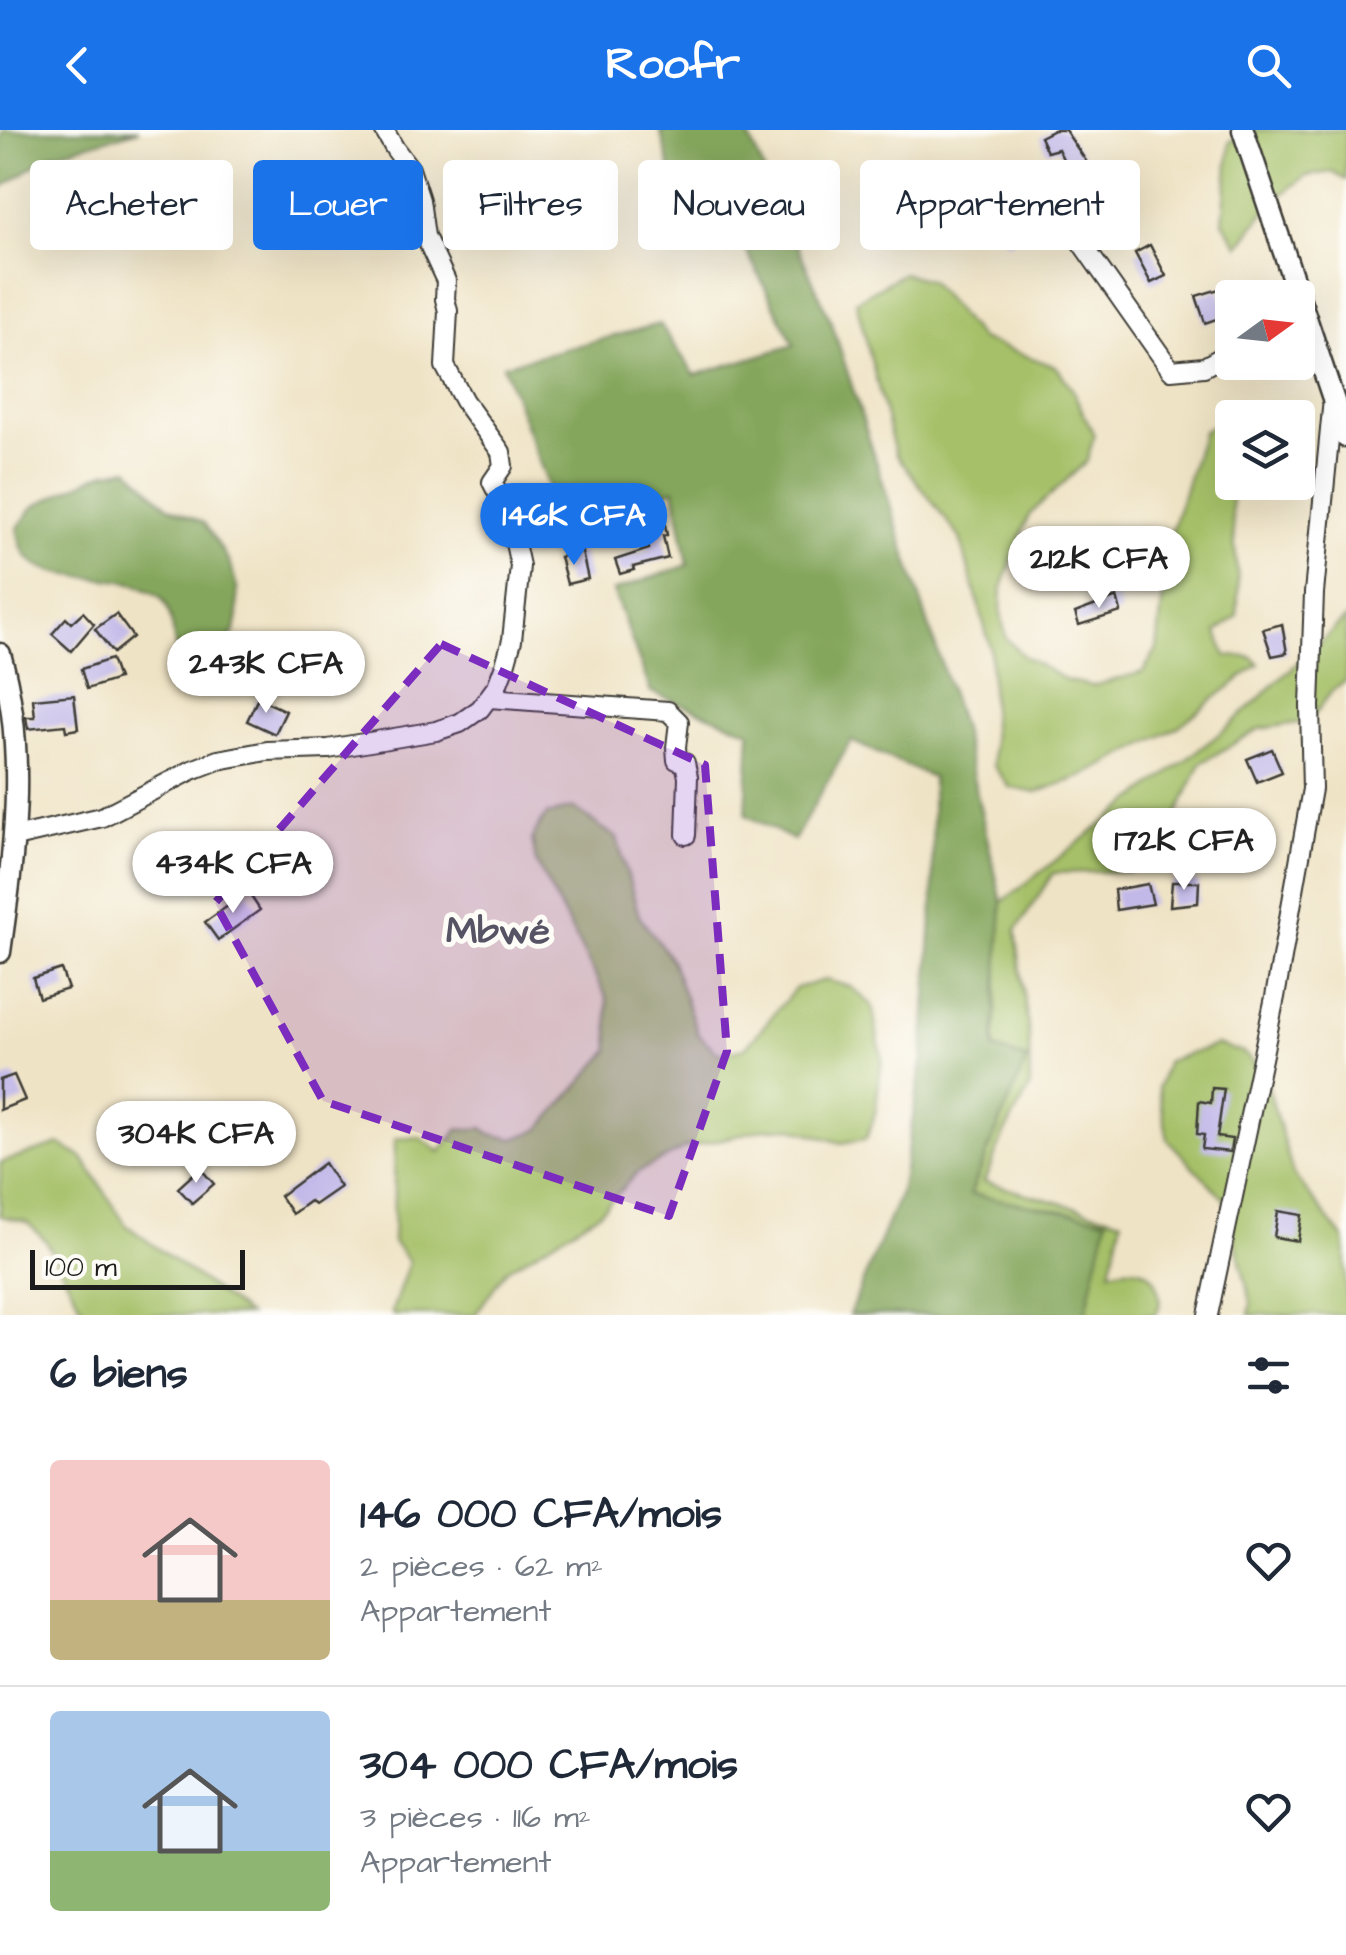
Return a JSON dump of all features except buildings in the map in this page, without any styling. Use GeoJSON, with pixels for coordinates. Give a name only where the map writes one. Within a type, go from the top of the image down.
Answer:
{"type":"FeatureCollection","features":[{"type":"Feature","properties":{"kind":"street"},"geometry":{"type":"LineString","coordinates":[[15,837],[102,817],[192,770],[240,754],[328,748],[436,731],[460,723],[489,698],[512,640],[520,566],[509,515],[492,482],[503,466],[501,452],[464,400],[446,366],[446,281],[425,236],[410,169],[384,130]]}},
{"type":"Feature","properties":{"kind":"street"},"geometry":{"type":"LineString","coordinates":[[1243,130],[1290,280]]}},
{"type":"Feature","properties":{"kind":"street"},"geometry":{"type":"LineString","coordinates":[[1086,250],[1171,370],[1204,367],[1215,361]]}},
{"type":"Feature","properties":{"kind":"street"},"geometry":{"type":"LineString","coordinates":[[1315,353],[1346,437]]}},
{"type":"Feature","properties":{"kind":"street"},"geometry":{"type":"LineString","coordinates":[[1208,1315],[1274,998],[1312,789],[1314,592],[1332,399]]}},
{"type":"Feature","properties":{"kind":"street"},"geometry":{"type":"LineString","coordinates":[[0,654],[16,741],[15,837],[0,952]]}},
{"type":"Feature","properties":{"kind":"street"},"geometry":{"type":"LineString","coordinates":[[489,698],[668,711],[678,722],[677,760],[685,763],[688,777],[686,835]]}},
{"type":"Feature","properties":{"kind":"highlighted area"},"geometry":{"type":"Polygon","coordinates":[[[441,644],[705,765],[727,1051],[669,1216],[323,1101],[215,903],[441,644]]]}},
{"type":"Feature","properties":{"kind":"green space"},"geometry":{"type":"Polygon","coordinates":[[[3,130],[139,130],[43,160],[30,160],[30,169],[0,189],[3,130]]]}},
{"type":"Feature","properties":{"kind":"green space"},"geometry":{"type":"Polygon","coordinates":[[[660,130],[746,130],[759,160],[668,160],[660,130]]]}},
{"type":"Feature","properties":{"kind":"green space"},"geometry":{"type":"Polygon","coordinates":[[[1247,130],[1346,130],[1346,180],[1332,172],[1306,176],[1271,203],[1239,246],[1223,222],[1230,142],[1247,130]]]}},
{"type":"Feature","properties":{"kind":"green space"},"geometry":{"type":"Polygon","coordinates":[[[746,250],[799,250],[832,324],[961,725],[1002,902],[994,1049],[1027,1059],[970,1194],[1107,1219],[1085,1315],[849,1315],[900,1193],[923,1058],[933,903],[932,777],[851,741],[794,840],[746,815],[750,731],[651,692],[613,591],[688,565],[674,489],[565,531],[503,365],[660,324],[695,375],[794,345],[746,250]]]}},
{"type":"Feature","properties":{"kind":"green space"},"geometry":{"type":"Polygon","coordinates":[[[903,273],[929,280],[980,339],[1057,367],[1094,435],[1087,461],[1029,515],[1002,587],[1001,613],[1006,638],[1023,656],[1068,681],[1093,686],[1143,672],[1157,649],[1169,539],[1203,431],[1215,425],[1215,500],[1231,500],[1238,586],[1237,616],[1217,632],[1226,656],[1252,657],[1259,664],[1178,727],[1083,776],[1035,793],[1009,787],[993,765],[990,646],[960,538],[895,453],[856,301],[903,273]]]}},
{"type":"Feature","properties":{"kind":"green space"},"geometry":{"type":"Polygon","coordinates":[[[129,468],[167,506],[204,523],[229,561],[237,588],[238,616],[223,653],[189,664],[180,658],[168,609],[157,595],[128,582],[45,569],[24,552],[17,529],[32,508],[103,473],[129,468]]]}},
{"type":"Feature","properties":{"kind":"green space"},"geometry":{"type":"Polygon","coordinates":[[[1346,618],[1346,681],[1332,691],[1310,721],[1259,729],[1201,763],[1165,841],[1131,871],[1053,873],[1016,931],[1029,1035],[1030,1088],[1004,1134],[984,1182],[1122,1220],[1110,1271],[1140,1269],[1152,1276],[1158,1290],[1160,1303],[1156,1315],[1085,1315],[1106,1219],[970,1195],[1027,1059],[994,1049],[1002,902],[1227,728],[1346,618]]]}},
{"type":"Feature","properties":{"kind":"green space"},"geometry":{"type":"Polygon","coordinates":[[[573,808],[617,838],[639,916],[671,959],[698,1034],[719,1054],[745,1048],[796,988],[825,980],[851,987],[872,1005],[882,1059],[875,1114],[866,1139],[841,1143],[789,1127],[763,1129],[685,1148],[638,1172],[599,1213],[506,1270],[475,1315],[393,1315],[409,1262],[393,1242],[395,1139],[419,1137],[440,1152],[458,1130],[483,1128],[490,1134],[514,1139],[539,1130],[610,1050],[607,998],[536,862],[532,838],[546,815],[573,808]]]}},
{"type":"Feature","properties":{"kind":"green space"},"geometry":{"type":"Polygon","coordinates":[[[1217,1045],[1242,1052],[1263,1070],[1293,1174],[1344,1239],[1346,1315],[1249,1315],[1251,1302],[1224,1199],[1168,1140],[1158,1087],[1167,1061],[1217,1045]]]}},
{"type":"Feature","properties":{"kind":"green space"},"geometry":{"type":"Polygon","coordinates":[[[59,1144],[83,1158],[126,1225],[248,1315],[86,1315],[46,1241],[27,1222],[0,1216],[0,1163],[59,1144]]]}},
{"type":"Feature","properties":{"kind":"district","name":"Mbwé"},"geometry":{"type":"Point","coordinates":[498,932]}}]}
